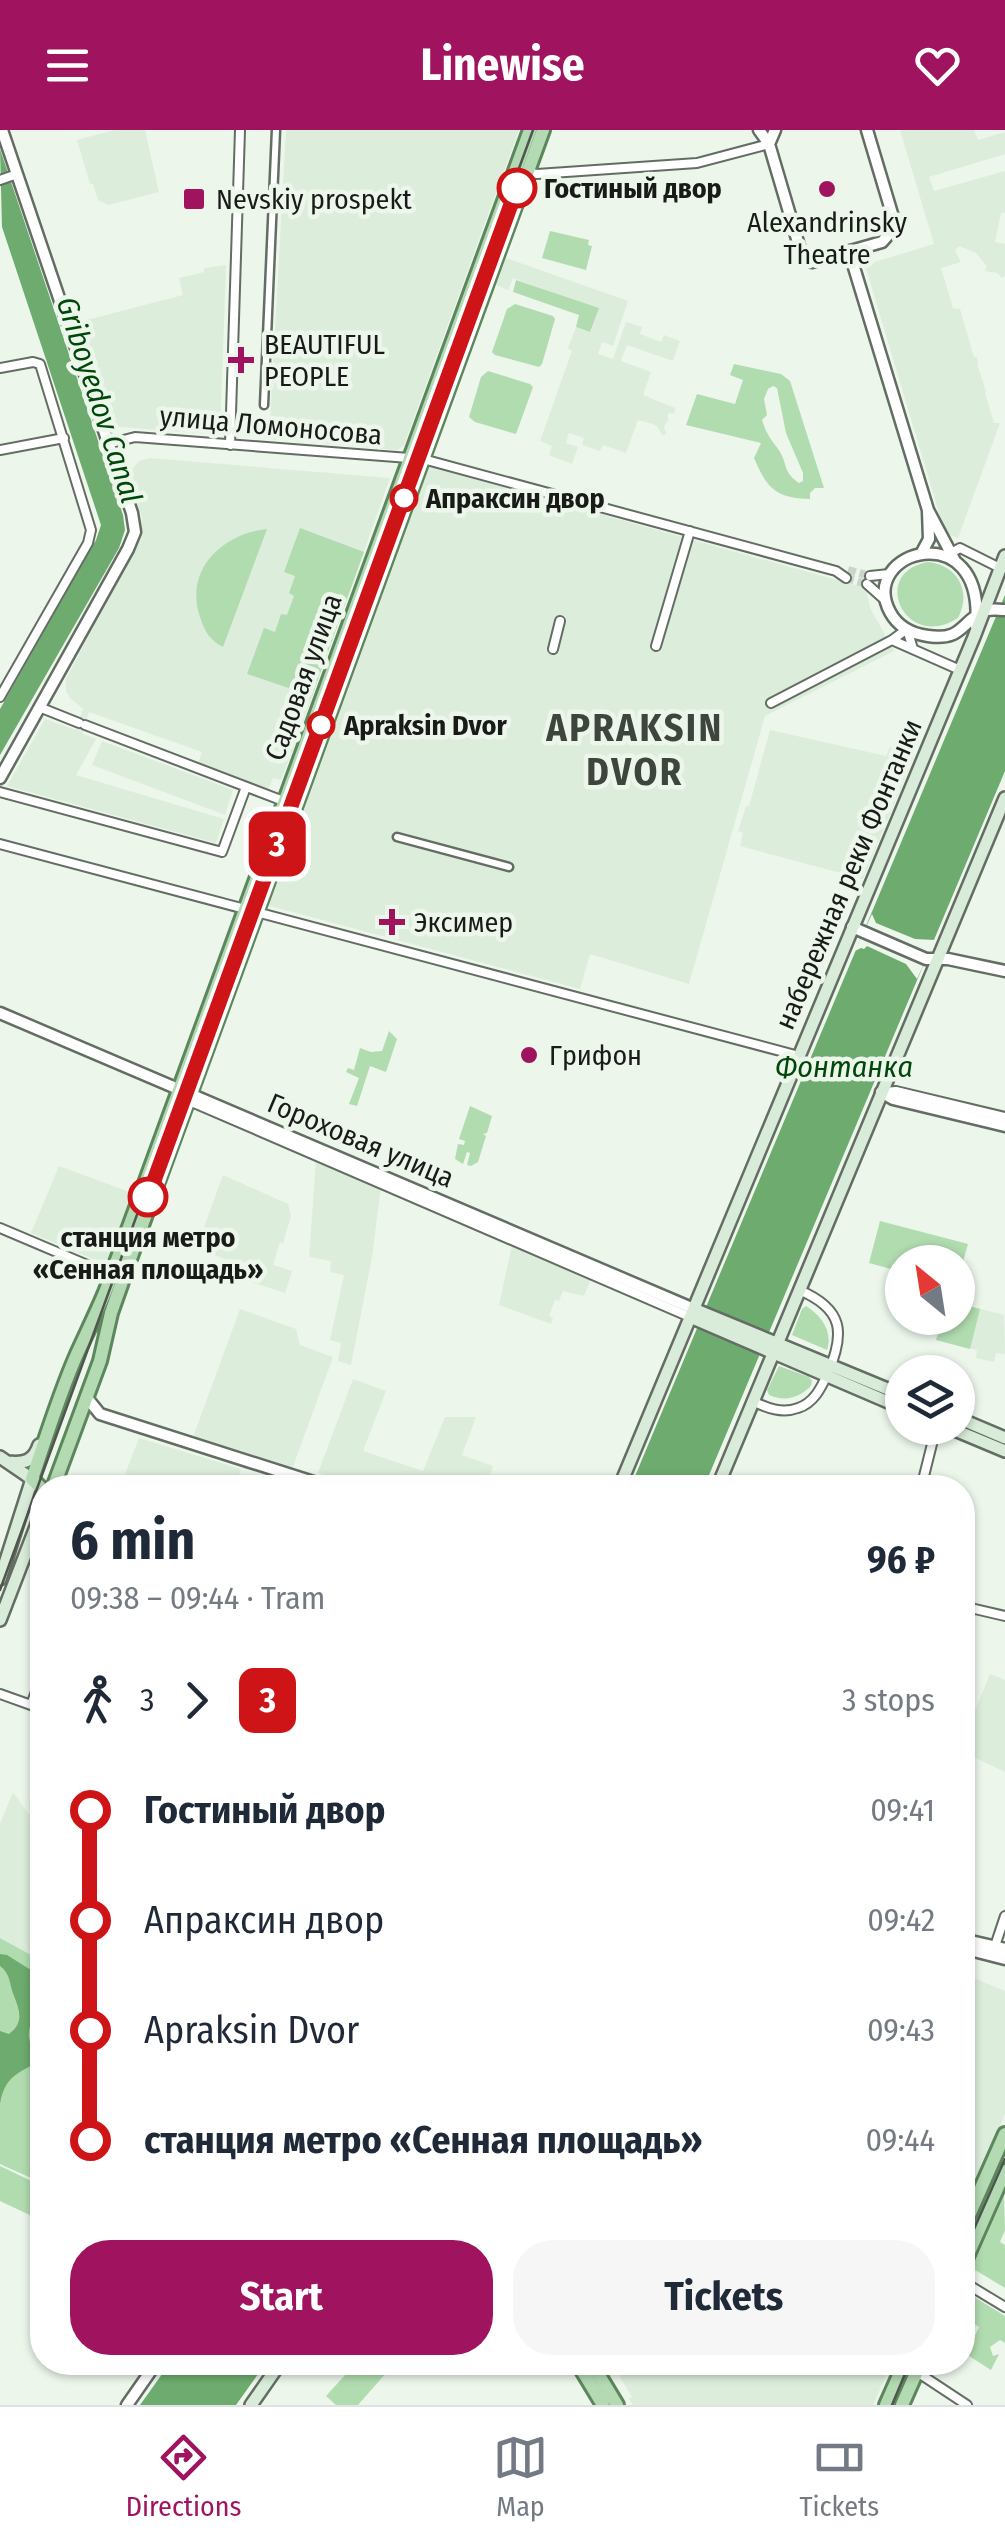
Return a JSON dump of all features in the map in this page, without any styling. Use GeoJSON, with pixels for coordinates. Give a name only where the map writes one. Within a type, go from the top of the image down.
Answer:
{"type":"FeatureCollection","features":[{"type":"Feature","properties":{"kind":"main road","name":"Садовая улица"},"geometry":{"type":"LineString","coordinates":[[48,1475],[78,1423],[87,1398],[111,1313],[184,1095],[521,171],[530,130]]}},
{"type":"Feature","properties":{"kind":"main road","name":"Садовая улица"},"geometry":{"type":"LineString","coordinates":[[521,171],[543,130]]}},
{"type":"Feature","properties":{"kind":"main road","name":"набережная реки Фонтанки"},"geometry":{"type":"LineString","coordinates":[[625,1475],[697,1315],[799,1056],[858,929],[960,670],[991,611],[1003,562]]}},
{"type":"Feature","properties":{"kind":"main road"},"geometry":{"type":"LineString","coordinates":[[721,1475],[770,1346],[799,1290],[881,1092],[931,959],[999,828],[1005,798]]}},
{"type":"Feature","properties":{"kind":"main road","name":"Садовая улица"},"geometry":{"type":"LineString","coordinates":[[42,1475],[42,1450],[49,1430],[184,1095]]}},
{"type":"Feature","properties":{"kind":"main road"},"geometry":{"type":"LineString","coordinates":[[697,1315],[885,1389]]}},
{"type":"Feature","properties":{"kind":"main road"},"geometry":{"type":"LineString","coordinates":[[829,1370],[885,1399]]}},
{"type":"Feature","properties":{"kind":"main road"},"geometry":{"type":"LineString","coordinates":[[975,1425],[1005,1438]]}},
{"type":"Feature","properties":{"kind":"main road"},"geometry":{"type":"LineString","coordinates":[[4,1459],[21,1463],[30,1460],[49,1430]]}},
{"type":"Feature","properties":{"kind":"main road"},"geometry":{"type":"LineString","coordinates":[[975,1438],[1005,1450]]}},
{"type":"Feature","properties":{"kind":"main road"},"geometry":{"type":"LineString","coordinates":[[4,1459],[30,1477]]}},
{"type":"Feature","properties":{"kind":"main road","name":"Садовая улица"},"geometry":{"type":"LineString","coordinates":[[0,1579],[30,1513]]}},
{"type":"Feature","properties":{"kind":"main road"},"geometry":{"type":"LineString","coordinates":[[0,1620],[30,1544]]}},
{"type":"Feature","properties":{"kind":"main road"},"geometry":{"type":"LineString","coordinates":[[975,2237],[999,2179],[1005,2134]]}},
{"type":"Feature","properties":{"kind":"main road"},"geometry":{"type":"LineString","coordinates":[[975,2213],[999,2179]]}},
{"type":"Feature","properties":{"kind":"main road"},"geometry":{"type":"LineString","coordinates":[[251,2405],[272,2375]]}},
{"type":"Feature","properties":{"kind":"main road"},"geometry":{"type":"LineString","coordinates":[[585,2375],[603,2405]]}},
{"type":"Feature","properties":{"kind":"main road"},"geometry":{"type":"LineString","coordinates":[[599,2375],[618,2405]]}},
{"type":"Feature","properties":{"kind":"main road"},"geometry":{"type":"LineString","coordinates":[[886,2405],[906,2375]]}},
{"type":"Feature","properties":{"kind":"main road"},"geometry":{"type":"LineString","coordinates":[[902,2405],[910,2375]]}},
{"type":"Feature","properties":{"kind":"street"},"geometry":{"type":"LineString","coordinates":[[0,778],[135,532],[108,444],[9,177],[2,130]]}},
{"type":"Feature","properties":{"kind":"street"},"geometry":{"type":"LineString","coordinates":[[230,445],[240,130]]}},
{"type":"Feature","properties":{"kind":"street"},"geometry":{"type":"LineString","coordinates":[[264,405],[276,130]]}},
{"type":"Feature","properties":{"kind":"street"},"geometry":{"type":"LineString","coordinates":[[759,130],[769,144],[803,254],[812,262],[882,242],[893,225],[867,130]]}},
{"type":"Feature","properties":{"kind":"street"},"geometry":{"type":"LineString","coordinates":[[769,144],[775,130]]}},
{"type":"Feature","properties":{"kind":"street"},"geometry":{"type":"LineString","coordinates":[[521,171],[687,165],[769,144]]}},
{"type":"Feature","properties":{"kind":"street"},"geometry":{"type":"LineString","coordinates":[[849,251],[928,510],[953,557],[991,611],[958,632],[926,636],[907,629],[894,618],[868,580],[890,574]]}},
{"type":"Feature","properties":{"kind":"street"},"geometry":{"type":"LineString","coordinates":[[0,368],[40,364],[90,524],[88,543],[0,698]]}},
{"type":"Feature","properties":{"kind":"street","name":"улица Ломоносова"},"geometry":{"type":"LineString","coordinates":[[108,444],[135,437],[416,458],[847,574]]}},
{"type":"Feature","properties":{"kind":"street"},"geometry":{"type":"LineString","coordinates":[[0,450],[64,438]]}},
{"type":"Feature","properties":{"kind":"street"},"geometry":{"type":"LineString","coordinates":[[921,554],[929,539],[928,510]]}},
{"type":"Feature","properties":{"kind":"street"},"geometry":{"type":"LineString","coordinates":[[656,646],[690,531]]}},
{"type":"Feature","properties":{"kind":"street"},"geometry":{"type":"LineString","coordinates":[[953,557],[960,548],[1003,562]]}},
{"type":"Feature","properties":{"kind":"street"},"geometry":{"type":"LineString","coordinates":[[886,601],[885,586],[890,574],[904,560],[921,554],[953,557]]}},
{"type":"Feature","properties":{"kind":"street"},"geometry":{"type":"LineString","coordinates":[[553,649],[560,621]]}},
{"type":"Feature","properties":{"kind":"street"},"geometry":{"type":"LineString","coordinates":[[771,703],[907,629]]}},
{"type":"Feature","properties":{"kind":"street"},"geometry":{"type":"LineString","coordinates":[[907,629],[912,649]]}},
{"type":"Feature","properties":{"kind":"street"},"geometry":{"type":"LineString","coordinates":[[892,640],[960,670]]}},
{"type":"Feature","properties":{"kind":"street"},"geometry":{"type":"LineString","coordinates":[[40,707],[290,804]]}},
{"type":"Feature","properties":{"kind":"street"},"geometry":{"type":"LineString","coordinates":[[0,792],[222,852],[246,787]]}},
{"type":"Feature","properties":{"kind":"street"},"geometry":{"type":"LineString","coordinates":[[397,836],[509,867]]}},
{"type":"Feature","properties":{"kind":"street"},"geometry":{"type":"LineString","coordinates":[[0,844],[799,1056]]}},
{"type":"Feature","properties":{"kind":"street"},"geometry":{"type":"LineString","coordinates":[[858,929],[931,959],[1005,971]]}},
{"type":"Feature","properties":{"kind":"street","name":"Гороховая улица"},"geometry":{"type":"LineString","coordinates":[[0,1016],[697,1315]]}},
{"type":"Feature","properties":{"kind":"street"},"geometry":{"type":"LineString","coordinates":[[881,1092],[896,1091],[1005,1117]]}},
{"type":"Feature","properties":{"kind":"street"},"geometry":{"type":"LineString","coordinates":[[881,1092],[893,1099],[1005,1126]]}},
{"type":"Feature","properties":{"kind":"street"},"geometry":{"type":"LineString","coordinates":[[0,1228],[111,1274]]}},
{"type":"Feature","properties":{"kind":"street"},"geometry":{"type":"LineString","coordinates":[[752,1402],[777,1410],[800,1408],[816,1395],[829,1370],[839,1343],[837,1324],[821,1302],[799,1290]]}},
{"type":"Feature","properties":{"kind":"street"},"geometry":{"type":"LineString","coordinates":[[87,1398],[100,1414]]}},
{"type":"Feature","properties":{"kind":"street"},"geometry":{"type":"LineString","coordinates":[[78,1423],[100,1414],[291,1475]]}},
{"type":"Feature","properties":{"kind":"street"},"geometry":{"type":"LineString","coordinates":[[924,1475],[932,1445]]}},
{"type":"Feature","properties":{"kind":"street"},"geometry":{"type":"LineString","coordinates":[[975,1609],[1005,1616]]}},
{"type":"Feature","properties":{"kind":"street"},"geometry":{"type":"LineString","coordinates":[[0,1694],[30,1705]]}},
{"type":"Feature","properties":{"kind":"street"},"geometry":{"type":"LineString","coordinates":[[975,1943],[999,1953],[1005,1916]]}},
{"type":"Feature","properties":{"kind":"street"},"geometry":{"type":"LineString","coordinates":[[975,2290],[1005,2308]]}},
{"type":"Feature","properties":{"kind":"street"},"geometry":{"type":"LineString","coordinates":[[127,2405],[148,2375]]}},
{"type":"Feature","properties":{"kind":"street"},"geometry":{"type":"LineString","coordinates":[[923,2375],[967,2405]]}},
{"type":"Feature","properties":{"kind":"shaded area"},"geometry":{"type":"Polygon","coordinates":[[[114,130],[145,130],[159,192],[108,205],[98,200],[77,140],[114,130]]]}},
{"type":"Feature","properties":{"kind":"shaded area"},"geometry":{"type":"Polygon","coordinates":[[[286,130],[519,130],[404,445],[398,450],[269,439],[286,130]]]}},
{"type":"Feature","properties":{"kind":"shaded area"},"geometry":{"type":"Polygon","coordinates":[[[900,130],[974,130],[978,140],[1005,132],[1005,154],[929,177],[934,191],[1005,171],[1005,213],[1001,213],[995,242],[1005,244],[1005,276],[985,271],[987,266],[976,253],[959,246],[955,251],[961,262],[941,268],[953,308],[960,309],[977,357],[994,423],[1000,423],[958,538],[945,533],[865,265],[934,244],[900,130]]]}},
{"type":"Feature","properties":{"kind":"shaded area"},"geometry":{"type":"Polygon","coordinates":[[[550,231],[589,240],[588,245],[592,246],[586,270],[542,258],[550,231]]]}},
{"type":"Feature","properties":{"kind":"shaded area"},"geometry":{"type":"Polygon","coordinates":[[[506,258],[628,301],[613,346],[602,342],[598,354],[613,359],[626,322],[642,327],[640,334],[661,342],[664,335],[680,341],[673,361],[627,345],[621,361],[651,372],[643,395],[675,408],[674,413],[668,414],[666,434],[662,435],[653,424],[638,420],[626,453],[603,445],[600,451],[582,445],[584,438],[569,433],[566,443],[578,447],[572,464],[549,455],[552,446],[540,441],[572,351],[568,348],[576,327],[590,332],[598,309],[513,278],[508,290],[496,285],[506,258]]]}},
{"type":"Feature","properties":{"kind":"shaded area"},"geometry":{"type":"Polygon","coordinates":[[[226,265],[220,435],[109,426],[75,323],[183,295],[179,278],[226,265]]]}},
{"type":"Feature","properties":{"kind":"shaded area"},"geometry":{"type":"Polygon","coordinates":[[[516,280],[599,308],[590,332],[576,327],[579,315],[513,292],[516,280]]]}},
{"type":"Feature","properties":{"kind":"shaded area"},"geometry":{"type":"Polygon","coordinates":[[[515,304],[555,319],[539,367],[492,352],[507,309],[515,304]]]}},
{"type":"Feature","properties":{"kind":"shaded area"},"geometry":{"type":"Polygon","coordinates":[[[734,364],[781,374],[790,381],[824,488],[815,488],[810,499],[788,496],[768,484],[754,458],[761,443],[686,425],[697,394],[735,404],[743,380],[730,375],[734,364]],[[777,388],[768,389],[764,399],[767,415],[762,420],[788,472],[799,483],[803,473],[786,433],[777,388]]]}},
{"type":"Feature","properties":{"kind":"shaded area"},"geometry":{"type":"Polygon","coordinates":[[[488,371],[533,387],[516,434],[469,417],[481,377],[488,371]]]}},
{"type":"Feature","properties":{"kind":"shaded area"},"geometry":{"type":"Polygon","coordinates":[[[150,458],[390,478],[281,780],[273,778],[268,790],[198,764],[202,752],[89,712],[82,733],[96,739],[76,775],[224,819],[216,843],[7,786],[45,719],[76,730],[83,709],[66,691],[66,679],[139,539],[142,518],[128,474],[139,461],[150,458]]]}},
{"type":"Feature","properties":{"kind":"shaded area"},"geometry":{"type":"Polygon","coordinates":[[[427,466],[866,588],[870,608],[894,651],[765,716],[689,984],[590,954],[580,989],[266,905],[427,466]]]}},
{"type":"Feature","properties":{"kind":"shaded area"},"geometry":{"type":"Polygon","coordinates":[[[300,528],[364,552],[312,696],[247,674],[264,628],[275,632],[281,614],[287,615],[294,596],[289,593],[295,576],[284,572],[300,528]]]}},
{"type":"Feature","properties":{"kind":"shaded area"},"geometry":{"type":"Polygon","coordinates":[[[267,529],[223,647],[208,635],[200,617],[196,600],[202,570],[211,557],[235,538],[267,529]]]}},
{"type":"Feature","properties":{"kind":"shaded area"},"geometry":{"type":"Polygon","coordinates":[[[928,562],[947,568],[963,590],[958,618],[939,626],[923,625],[910,618],[897,594],[900,580],[910,569],[928,562]]]}},
{"type":"Feature","properties":{"kind":"shaded area"},"geometry":{"type":"Polygon","coordinates":[[[770,730],[886,756],[890,747],[915,754],[863,879],[740,846],[743,833],[738,831],[770,730]]]}},
{"type":"Feature","properties":{"kind":"shaded area"},"geometry":{"type":"Polygon","coordinates":[[[102,741],[233,790],[225,815],[92,765],[102,741]]]}},
{"type":"Feature","properties":{"kind":"shaded area"},"geometry":{"type":"Polygon","coordinates":[[[389,1031],[397,1039],[386,1072],[370,1066],[357,1106],[349,1104],[359,1078],[346,1072],[348,1068],[354,1070],[360,1048],[382,1051],[389,1031]]]}},
{"type":"Feature","properties":{"kind":"shaded area"},"geometry":{"type":"Polygon","coordinates":[[[470,1106],[492,1116],[487,1133],[483,1134],[486,1136],[478,1162],[471,1166],[467,1165],[470,1153],[467,1152],[463,1164],[455,1159],[458,1144],[464,1145],[465,1141],[459,1139],[470,1106]]]}},
{"type":"Feature","properties":{"kind":"shaded area"},"geometry":{"type":"Polygon","coordinates":[[[316,1160],[381,1187],[351,1365],[338,1361],[341,1343],[330,1340],[344,1275],[330,1272],[331,1261],[309,1257],[316,1160]]]}},
{"type":"Feature","properties":{"kind":"shaded area"},"geometry":{"type":"Polygon","coordinates":[[[59,1166],[135,1194],[111,1258],[100,1262],[31,1233],[59,1166]]]}},
{"type":"Feature","properties":{"kind":"shaded area"},"geometry":{"type":"Polygon","coordinates":[[[223,1175],[288,1204],[291,1216],[273,1265],[292,1271],[285,1293],[251,1282],[254,1269],[196,1249],[223,1175]]]}},
{"type":"Feature","properties":{"kind":"shaded area"},"geometry":{"type":"Polygon","coordinates":[[[880,1221],[968,1244],[885,1245],[885,1267],[869,1263],[880,1221]]]}},
{"type":"Feature","properties":{"kind":"shaded area"},"geometry":{"type":"Polygon","coordinates":[[[512,1245],[591,1279],[584,1296],[563,1291],[549,1316],[553,1318],[551,1324],[499,1305],[512,1245]]]}},
{"type":"Feature","properties":{"kind":"shaded area"},"geometry":{"type":"Polygon","coordinates":[[[806,1306],[825,1325],[827,1350],[792,1335],[806,1306]]]}},
{"type":"Feature","properties":{"kind":"shaded area"},"geometry":{"type":"Polygon","coordinates":[[[975,1307],[1004,1315],[1005,1354],[996,1353],[994,1362],[976,1358],[977,1350],[936,1340],[938,1335],[975,1335],[975,1307]]]}},
{"type":"Feature","properties":{"kind":"shaded area"},"geometry":{"type":"Polygon","coordinates":[[[240,1309],[296,1329],[300,1345],[333,1357],[291,1472],[192,1440],[240,1309]]]}},
{"type":"Feature","properties":{"kind":"shaded area"},"geometry":{"type":"Polygon","coordinates":[[[938,1335],[974,1335],[970,1349],[936,1340],[938,1335]]]}},
{"type":"Feature","properties":{"kind":"shaded area"},"geometry":{"type":"Polygon","coordinates":[[[779,1366],[809,1377],[811,1386],[791,1398],[769,1395],[767,1390],[779,1366]]]}},
{"type":"Feature","properties":{"kind":"shaded area"},"geometry":{"type":"Polygon","coordinates":[[[353,1379],[386,1391],[363,1451],[423,1471],[445,1417],[476,1417],[462,1455],[493,1466],[490,1475],[318,1473],[353,1379]]]}},
{"type":"Feature","properties":{"kind":"shaded area"},"geometry":{"type":"Polygon","coordinates":[[[139,1438],[241,1469],[239,1475],[125,1475],[139,1438]]]}},
{"type":"Feature","properties":{"kind":"shaded area"},"geometry":{"type":"Polygon","coordinates":[[[990,1674],[1005,1680],[1005,1772],[975,1758],[975,1711],[990,1674]]]}},
{"type":"Feature","properties":{"kind":"shaded area"},"geometry":{"type":"Polygon","coordinates":[[[13,1792],[30,1815],[30,1954],[0,1938],[0,1824],[13,1792]]]}},
{"type":"Feature","properties":{"kind":"shaded area"},"geometry":{"type":"Polygon","coordinates":[[[0,1938],[30,1954],[30,2178],[0,2164],[0,1938]]]}},
{"type":"Feature","properties":{"kind":"shaded area"},"geometry":{"type":"Polygon","coordinates":[[[975,1978],[1005,1991],[1005,2114],[975,2185],[975,1978]]]}},
{"type":"Feature","properties":{"kind":"shaded area"},"geometry":{"type":"Polygon","coordinates":[[[0,2166],[30,2180],[30,2215],[0,2201],[0,2166]]]}},
{"type":"Feature","properties":{"kind":"shaded area"},"geometry":{"type":"Polygon","coordinates":[[[1004,2196],[1005,2230],[1000,2242],[1005,2245],[1005,2288],[975,2270],[975,2261],[1004,2196]]]}},
{"type":"Feature","properties":{"kind":"shaded area"},"geometry":{"type":"Polygon","coordinates":[[[975,2297],[1005,2316],[1005,2343],[1000,2340],[990,2347],[993,2356],[999,2354],[991,2370],[975,2360],[979,2327],[975,2324],[975,2297]]]}},
{"type":"Feature","properties":{"kind":"shaded area"},"geometry":{"type":"Polygon","coordinates":[[[345,2375],[384,2375],[358,2405],[336,2405],[326,2396],[345,2375]]]}},
{"type":"Feature","properties":{"kind":"shaded area"},"geometry":{"type":"Polygon","coordinates":[[[619,2375],[887,2375],[873,2405],[633,2405],[629,2399],[632,2397],[619,2375]]]}},
{"type":"Feature","properties":{"kind":"water","name":"Griboyedov Canal"},"geometry":{"type":"Polygon","coordinates":[[[0,149],[125,530],[119,548],[0,755],[0,709],[101,525],[2,227],[0,149]]]}},
{"type":"Feature","properties":{"kind":"water","name":"Фонтанка"},"geometry":{"type":"Polygon","coordinates":[[[1005,595],[1005,771],[709,1475],[635,1475],[1005,595]]]}},
{"type":"Feature","properties":{"kind":"water"},"geometry":{"type":"Polygon","coordinates":[[[0,1954],[30,1969],[30,2067],[9,2081],[0,2104],[0,2031],[9,2034],[17,2026],[19,2016],[8,1976],[0,1966],[0,1954]]]}},
{"type":"Feature","properties":{"kind":"water"},"geometry":{"type":"Polygon","coordinates":[[[161,2375],[257,2375],[236,2405],[140,2405],[161,2375]]]}},
{"type":"Feature","properties":{"kind":"pier"},"geometry":{"type":"Polygon","coordinates":[[[872,914],[876,923],[915,939],[935,940],[917,979],[906,964],[867,946],[855,951],[872,914]]]}},
{"type":"Feature","properties":{"kind":"tunnel"},"geometry":{"type":"LineString","coordinates":[[848,570],[870,576]]}},
{"type":"Feature","properties":{"kind":"tunnel"},"geometry":{"type":"LineString","coordinates":[[846,578],[867,584]]}},
{"type":"Feature","properties":{"kind":"tram line"},"geometry":{"type":"LineString","coordinates":[[42,1475],[533,130]]}},
{"type":"Feature","properties":{"kind":"tram line","name":"3"},"geometry":{"type":"LineString","coordinates":[[148,1197],[517,188]]}},
{"type":"Feature","properties":{"kind":"tram line"},"geometry":{"type":"LineString","coordinates":[[0,1590],[30,1508]]}},
{"type":"Feature","properties":{"kind":"tram line"},"geometry":{"type":"LineString","coordinates":[[975,2227],[1005,2159]]}},
{"type":"Feature","properties":{"kind":"tram line"},"geometry":{"type":"LineString","coordinates":[[892,2405],[905,2375]]}},
{"type":"Feature","properties":{"kind":"place","name":"Гостиный двор"},"geometry":{"type":"Point","coordinates":[517,188]}},
{"type":"Feature","properties":{"kind":"place","name":"Alexandrinsky Theatre"},"geometry":{"type":"Point","coordinates":[827,189]}},
{"type":"Feature","properties":{"kind":"place","name":"Nevskiy prospekt"},"geometry":{"type":"Point","coordinates":[194,199]}},
{"type":"Feature","properties":{"kind":"place","name":"BEAUTIFUL PEOPLE"},"geometry":{"type":"Point","coordinates":[241,360]}},
{"type":"Feature","properties":{"kind":"place","name":"Апраксин двор"},"geometry":{"type":"Point","coordinates":[404,498]}},
{"type":"Feature","properties":{"kind":"place","name":"Apraksin Dvor"},"geometry":{"type":"Point","coordinates":[321,725]}},
{"type":"Feature","properties":{"kind":"place","name":"Эксимер"},"geometry":{"type":"Point","coordinates":[392,922]}},
{"type":"Feature","properties":{"kind":"place","name":"Грифон"},"geometry":{"type":"Point","coordinates":[529,1055]}},
{"type":"Feature","properties":{"kind":"place","name":"станция метро «Сенная площадь»"},"geometry":{"type":"Point","coordinates":[148,1197]}},
{"type":"Feature","properties":{"kind":"district","name":"APRAKSIN DVOR"},"geometry":{"type":"Point","coordinates":[635,750]}}]}
